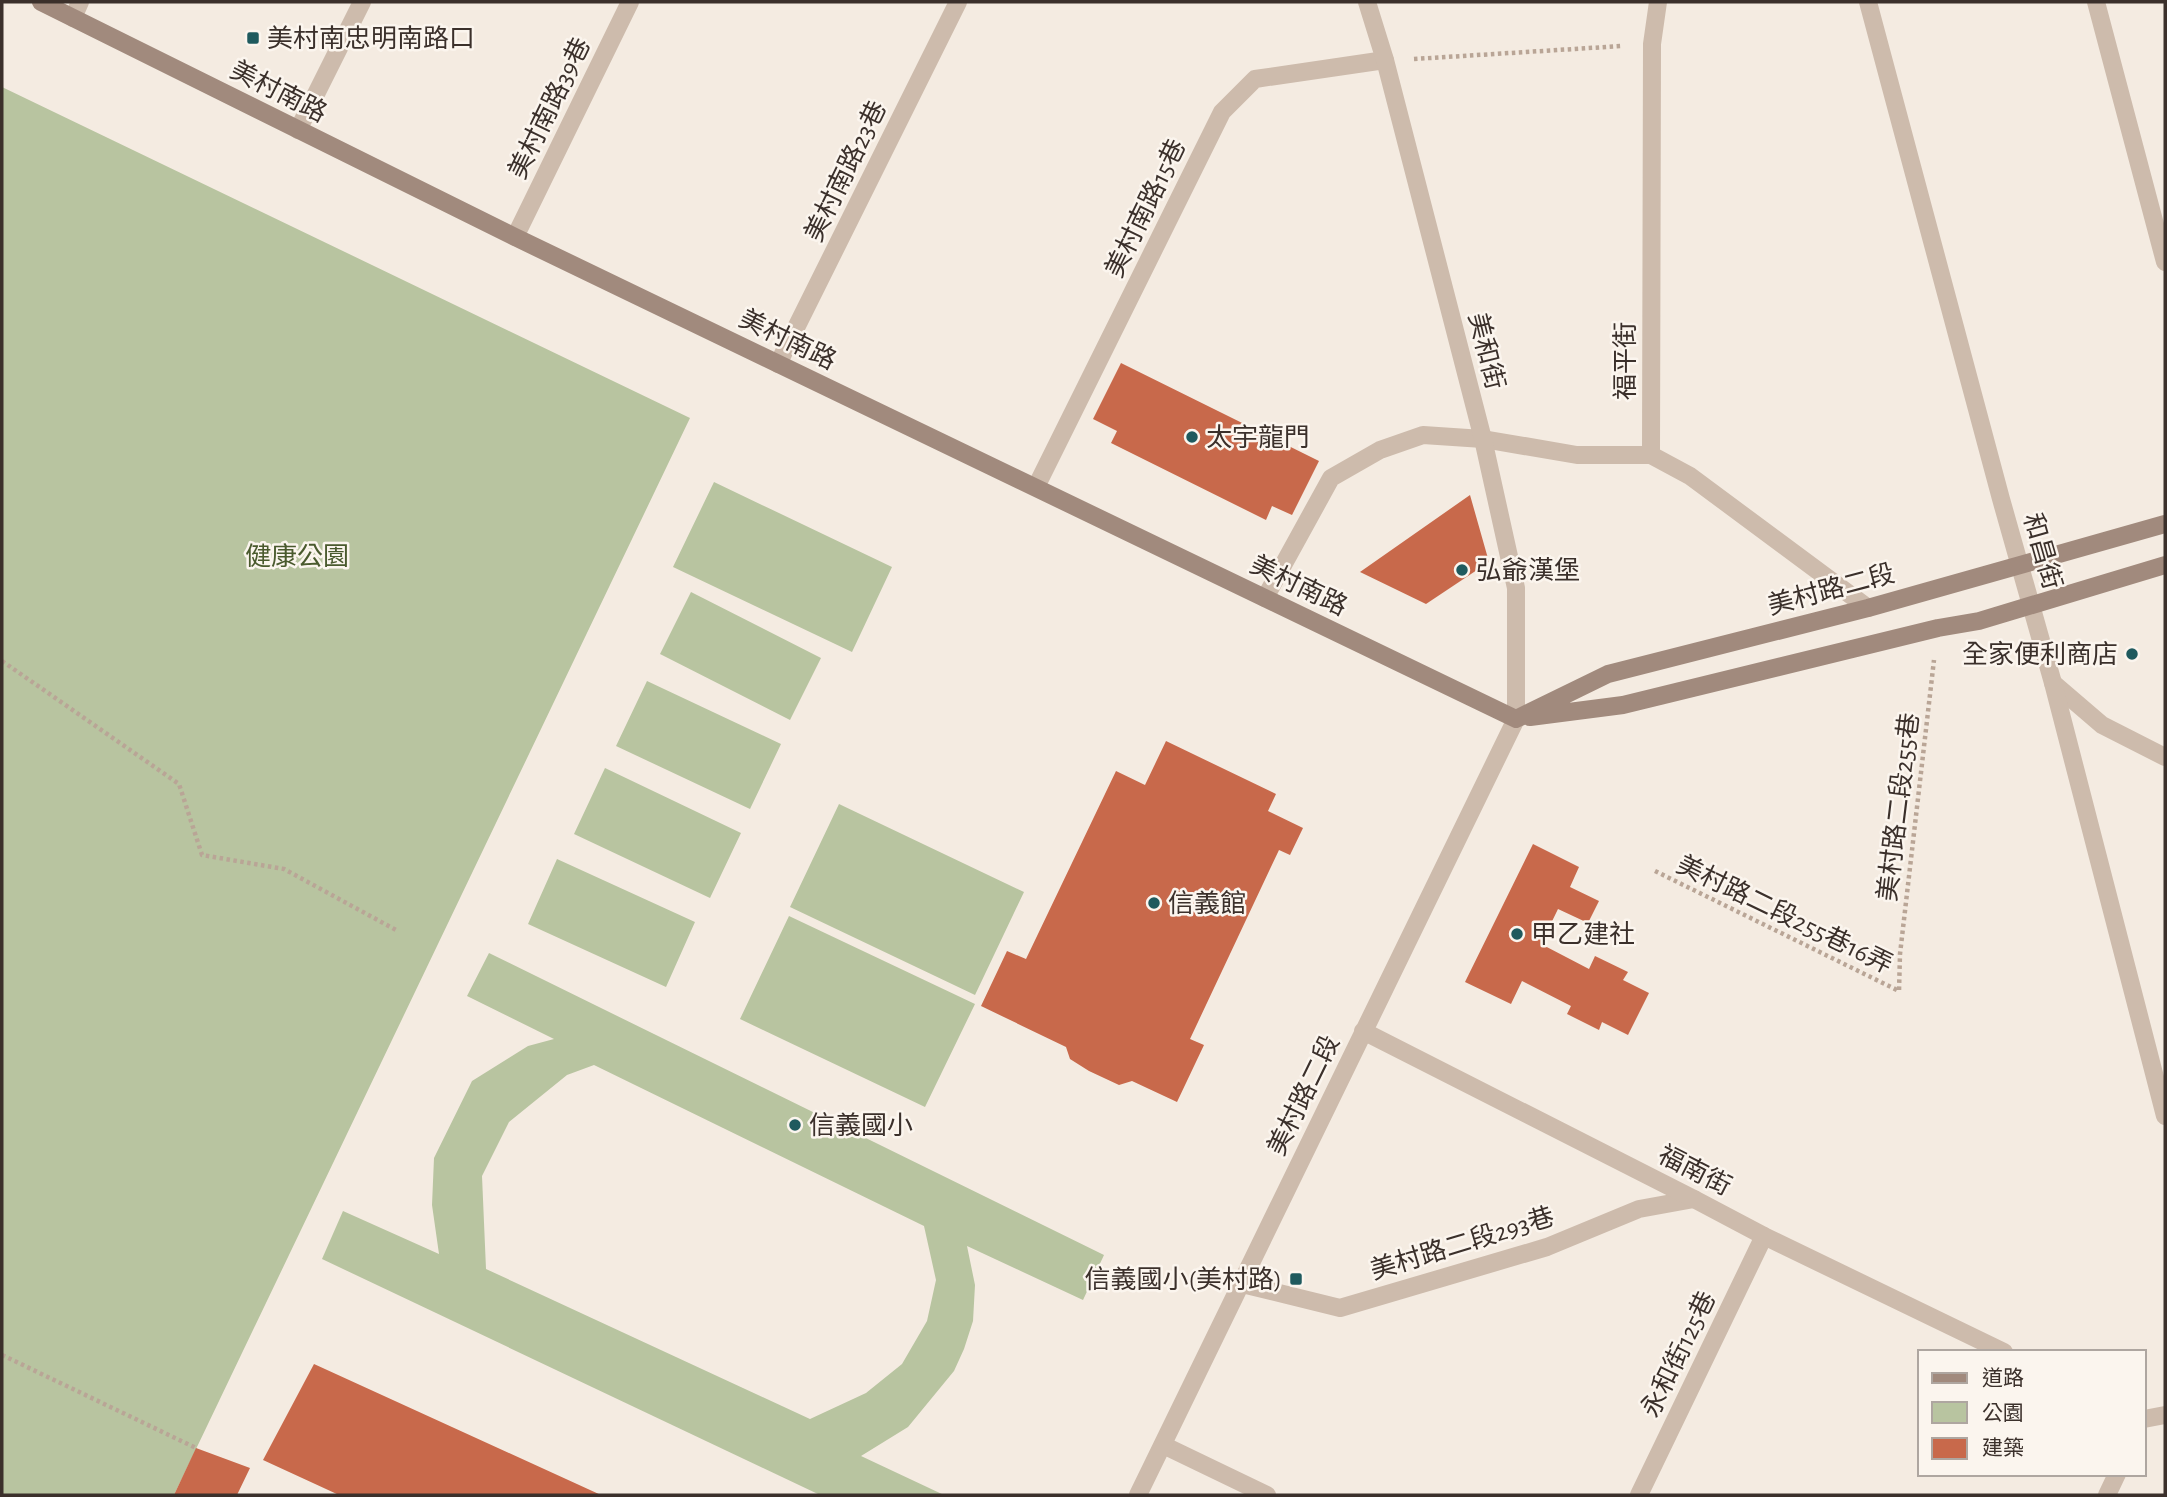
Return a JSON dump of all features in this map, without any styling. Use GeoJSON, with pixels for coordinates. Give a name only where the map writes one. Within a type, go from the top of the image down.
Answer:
{"type":"FeatureCollection","features":[{"type":"Feature","properties":{"kind":"street","name":"美村南路"},"geometry":{"type":"LineString","coordinates":[[41,2],[76,10],[298,130],[514,237],[1516,719]]}},
{"type":"Feature","properties":{"kind":"street"},"geometry":{"type":"LineString","coordinates":[[298,130],[362,2]]}},
{"type":"Feature","properties":{"kind":"street","name":"美村南路39巷"},"geometry":{"type":"LineString","coordinates":[[514,237],[630,2]]}},
{"type":"Feature","properties":{"kind":"street","name":"美村南路23巷"},"geometry":{"type":"LineString","coordinates":[[778,364],[958,2]]}},
{"type":"Feature","properties":{"kind":"street","name":"美和街"},"geometry":{"type":"LineString","coordinates":[[1367,2],[1385,60],[1483,439],[1516,588],[1516,719]]}},
{"type":"Feature","properties":{"kind":"street","name":"福平街"},"geometry":{"type":"LineString","coordinates":[[1651,455],[1652,44],[1658,2]]}},
{"type":"Feature","properties":{"kind":"street","name":"和昌街"},"geometry":{"type":"LineString","coordinates":[[1868,2],[2053,683],[2165,1115]]}},
{"type":"Feature","properties":{"kind":"street"},"geometry":{"type":"LineString","coordinates":[[2096,2],[2165,262]]}},
{"type":"Feature","properties":{"kind":"street","name":"美村南路15巷"},"geometry":{"type":"LineString","coordinates":[[1036,487],[1222,112],[1255,79],[1385,60]]}},
{"type":"Feature","properties":{"kind":"street"},"geometry":{"type":"LineString","coordinates":[[1265,598],[1331,478],[1380,450],[1423,435],[1483,439],[1577,455],[1651,455],[1690,476],[1868,608]]}},
{"type":"Feature","properties":{"kind":"street","name":"美村路二段"},"geometry":{"type":"LineString","coordinates":[[1138,1495],[1516,719],[1608,674],[1868,608],[2165,524]]}},
{"type":"Feature","properties":{"kind":"street"},"geometry":{"type":"LineString","coordinates":[[1516,719],[1623,705],[1938,628],[1979,621],[2165,565]]}},
{"type":"Feature","properties":{"kind":"street"},"geometry":{"type":"LineString","coordinates":[[2053,683],[2102,725],[2165,757]]}},
{"type":"Feature","properties":{"kind":"street","name":"福南街"},"geometry":{"type":"LineString","coordinates":[[1363,1031],[1764,1236],[2000,1350]]}},
{"type":"Feature","properties":{"kind":"street","name":"美村路二段293巷"},"geometry":{"type":"LineString","coordinates":[[1242,1284],[1340,1308],[1547,1247],[1639,1209],[1694,1199]]}},
{"type":"Feature","properties":{"kind":"street","name":"永和街125巷"},"geometry":{"type":"LineString","coordinates":[[1639,1495],[1764,1236]]}},
{"type":"Feature","properties":{"kind":"street"},"geometry":{"type":"LineString","coordinates":[[2146,1419],[2165,1415]]}},
{"type":"Feature","properties":{"kind":"street"},"geometry":{"type":"LineString","coordinates":[[1163,1445],[1268,1495]]}},
{"type":"Feature","properties":{"kind":"street"},"geometry":{"type":"LineString","coordinates":[[2107,1495],[2116,1476]]}},
{"type":"Feature","properties":{"kind":"path"},"geometry":{"type":"LineString","coordinates":[[1385,60],[1652,44]]}},
{"type":"Feature","properties":{"kind":"path","name":"美村路二段255巷"},"geometry":{"type":"LineString","coordinates":[[1899,991],[1900,954],[1938,628]]}},
{"type":"Feature","properties":{"kind":"path"},"geometry":{"type":"LineString","coordinates":[[2,661],[179,784],[202,855],[284,869],[396,930]]}},
{"type":"Feature","properties":{"kind":"path","name":"美村路二段255巷16弄"},"geometry":{"type":"LineString","coordinates":[[1654,871],[1899,991]]}},
{"type":"Feature","properties":{"kind":"path"},"geometry":{"type":"LineString","coordinates":[[2,1355],[196,1448]]}},
{"type":"Feature","properties":{"kind":"green space","name":"健康公園"},"geometry":{"type":"Polygon","coordinates":[[[2,87],[690,418],[174,1495],[2,1495],[2,87]]]}},
{"type":"Feature","properties":{"kind":"green space"},"geometry":{"type":"Polygon","coordinates":[[[714,482],[892,567],[852,652],[673,567],[714,482]]]}},
{"type":"Feature","properties":{"kind":"green space"},"geometry":{"type":"Polygon","coordinates":[[[691,592],[821,658],[790,720],[660,654],[691,592]]]}},
{"type":"Feature","properties":{"kind":"green space"},"geometry":{"type":"Polygon","coordinates":[[[647,681],[781,744],[750,809],[616,746],[647,681]]]}},
{"type":"Feature","properties":{"kind":"green space"},"geometry":{"type":"Polygon","coordinates":[[[605,768],[741,833],[710,898],[574,834],[605,768]]]}},
{"type":"Feature","properties":{"kind":"green space"},"geometry":{"type":"Polygon","coordinates":[[[839,804],[1024,892],[975,995],[790,907],[839,804]]]}},
{"type":"Feature","properties":{"kind":"green space"},"geometry":{"type":"Polygon","coordinates":[[[557,859],[695,922],[666,987],[528,924],[557,859]]]}},
{"type":"Feature","properties":{"kind":"green space"},"geometry":{"type":"Polygon","coordinates":[[[789,916],[975,1004],[925,1107],[740,1019],[789,916]]]}},
{"type":"Feature","properties":{"kind":"green space"},"geometry":{"type":"Polygon","coordinates":[[[489,953],[1104,1255],[1083,1300],[967,1246],[975,1285],[973,1321],[954,1371],[908,1427],[861,1456],[944,1495],[820,1495],[322,1259],[343,1211],[439,1254],[432,1205],[434,1158],[472,1081],[528,1046],[554,1039],[467,996],[489,953]],[[594,1065],[567,1075],[509,1122],[482,1176],[486,1269],[810,1419],[866,1393],[902,1364],[927,1321],[936,1280],[924,1226],[594,1065]]]}},
{"type":"Feature","properties":{"kind":"building","name":"太宇龍門"},"geometry":{"type":"Polygon","coordinates":[[[1121,363],[1319,461],[1292,515],[1272,506],[1266,520],[1111,443],[1117,431],[1093,419],[1121,363]]]}},
{"type":"Feature","properties":{"kind":"building"},"geometry":{"type":"Polygon","coordinates":[[[1470,495],[1489,562],[1426,604],[1360,572],[1470,495]]]}},
{"type":"Feature","properties":{"kind":"building","name":"信義館"},"geometry":{"type":"Polygon","coordinates":[[[1166,741],[1276,794],[1268,811],[1303,828],[1290,855],[1279,850],[1190,1039],[1204,1045],[1177,1102],[1132,1081],[1119,1085],[1089,1071],[1070,1059],[1066,1047],[981,1006],[1007,951],[1026,959],[1116,771],[1145,785],[1166,741]]]}},
{"type":"Feature","properties":{"kind":"building","name":"甲乙建社"},"geometry":{"type":"Polygon","coordinates":[[[1533,844],[1579,867],[1570,887],[1599,901],[1588,923],[1558,909],[1541,944],[1589,969],[1595,956],[1628,972],[1623,980],[1649,993],[1628,1035],[1602,1022],[1599,1030],[1567,1014],[1571,1006],[1522,981],[1511,1004],[1465,982],[1533,844]]]}},
{"type":"Feature","properties":{"kind":"building"},"geometry":{"type":"Polygon","coordinates":[[[314,1364],[601,1495],[339,1495],[263,1460],[314,1364]]]}},
{"type":"Feature","properties":{"kind":"building"},"geometry":{"type":"Polygon","coordinates":[[[196,1448],[250,1468],[237,1495],[174,1495],[196,1448]]]}},
{"type":"Feature","properties":{"kind":"place","name":"美村南忠明南路口"},"geometry":{"type":"Point","coordinates":[253,38]}},
{"type":"Feature","properties":{"kind":"place","name":"太宇龍門"},"geometry":{"type":"Point","coordinates":[1192,437]}},
{"type":"Feature","properties":{"kind":"place","name":"弘爺漢堡"},"geometry":{"type":"Point","coordinates":[1462,570]}},
{"type":"Feature","properties":{"kind":"place","name":"全家便利商店"},"geometry":{"type":"Point","coordinates":[2132,654]}},
{"type":"Feature","properties":{"kind":"place","name":"信義館"},"geometry":{"type":"Point","coordinates":[1154,903]}},
{"type":"Feature","properties":{"kind":"place","name":"甲乙建社"},"geometry":{"type":"Point","coordinates":[1517,934]}},
{"type":"Feature","properties":{"kind":"place","name":"信義國小"},"geometry":{"type":"Point","coordinates":[795,1125]}},
{"type":"Feature","properties":{"kind":"place","name":"信義國小(美村路)"},"geometry":{"type":"Point","coordinates":[1296,1279]}}]}
